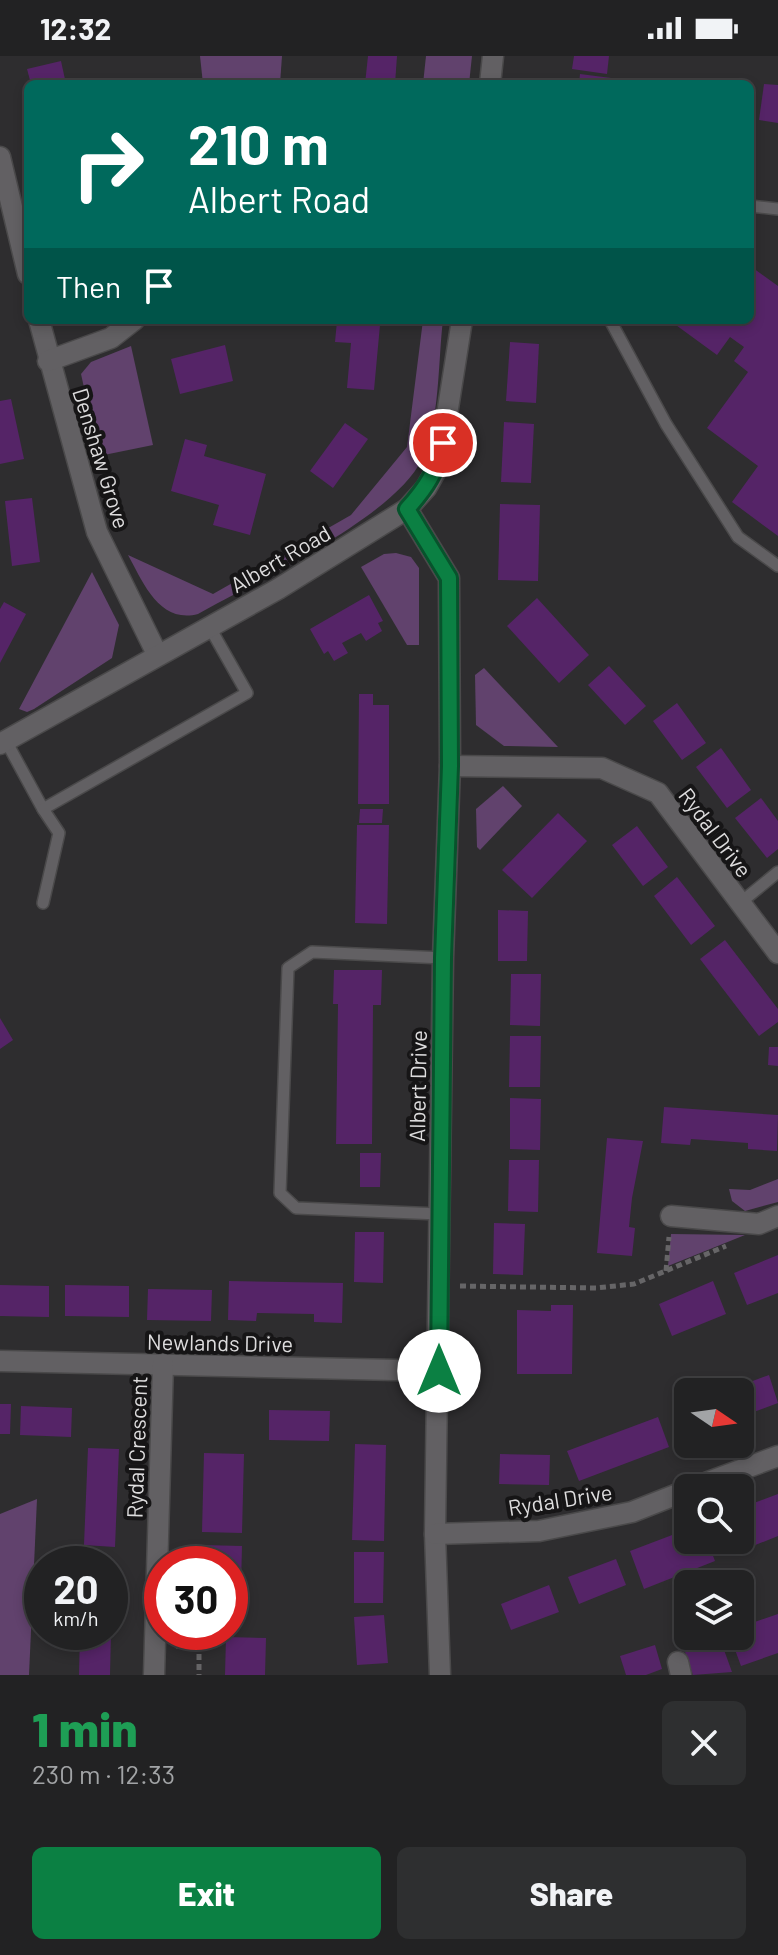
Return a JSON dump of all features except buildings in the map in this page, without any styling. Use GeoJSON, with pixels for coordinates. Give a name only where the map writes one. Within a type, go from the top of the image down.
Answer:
{"type":"FeatureCollection","features":[{"type":"Feature","properties":{"kind":"street"},"geometry":{"type":"LineString","coordinates":[[490,80],[493,56]]}},
{"type":"Feature","properties":{"kind":"street"},"geometry":{"type":"LineString","coordinates":[[0,157],[22,216]]}},
{"type":"Feature","properties":{"kind":"street","name":"Denshaw Grove"},"geometry":{"type":"LineString","coordinates":[[40,324],[97,532],[157,654]]}},
{"type":"Feature","properties":{"kind":"street"},"geometry":{"type":"LineString","coordinates":[[48,361],[111,338],[129,324]]}},
{"type":"Feature","properties":{"kind":"street","name":"Albert Road"},"geometry":{"type":"LineString","coordinates":[[3,742],[278,589],[407,509],[426,488],[439,465],[461,324]]}},
{"type":"Feature","properties":{"kind":"street","name":"Albert Drive"},"geometry":{"type":"LineString","coordinates":[[407,509],[449,578],[450,766],[443,958],[435,1534],[440,1675]]}},
{"type":"Feature","properties":{"kind":"street","name":"Rydal Drive"},"geometry":{"type":"LineString","coordinates":[[450,766],[602,768],[658,793],[778,953]]}},
{"type":"Feature","properties":{"kind":"street"},"geometry":{"type":"LineString","coordinates":[[671,1216],[769,1220]]}},
{"type":"Feature","properties":{"kind":"street","name":"Newlands Drive"},"geometry":{"type":"LineString","coordinates":[[0,1361],[439,1371]]}},
{"type":"Feature","properties":{"kind":"street","name":"Rydal Crescent"},"geometry":{"type":"LineString","coordinates":[[158,1546],[163,1364]]}},
{"type":"Feature","properties":{"kind":"street","name":"Rydal Drive"},"geometry":{"type":"LineString","coordinates":[[730,1474],[778,1456]]}},
{"type":"Feature","properties":{"kind":"street","name":"Rydal Drive"},"geometry":{"type":"LineString","coordinates":[[435,1534],[539,1531],[632,1512],[674,1495]]}},
{"type":"Feature","properties":{"kind":"street","name":"Rydal Crescent"},"geometry":{"type":"LineString","coordinates":[[154,1675],[155,1650]]}},
{"type":"Feature","properties":{"kind":"lane"},"geometry":{"type":"LineString","coordinates":[[754,206],[778,209]]}},
{"type":"Feature","properties":{"kind":"lane"},"geometry":{"type":"LineString","coordinates":[[612,324],[666,424],[738,537],[778,566]]}},
{"type":"Feature","properties":{"kind":"lane"},"geometry":{"type":"LineString","coordinates":[[43,809],[247,693],[209,626]]}},
{"type":"Feature","properties":{"kind":"lane"},"geometry":{"type":"LineString","coordinates":[[3,742],[59,833],[43,903]]}},
{"type":"Feature","properties":{"kind":"lane"},"geometry":{"type":"LineString","coordinates":[[740,903],[778,872]]}},
{"type":"Feature","properties":{"kind":"lane"},"geometry":{"type":"LineString","coordinates":[[439,1214],[296,1208],[280,1193],[288,968],[312,952],[443,958]]}},
{"type":"Feature","properties":{"kind":"path"},"geometry":{"type":"LineString","coordinates":[[666,1272],[671,1216]]}},
{"type":"Feature","properties":{"kind":"path"},"geometry":{"type":"LineString","coordinates":[[438,1286],[596,1288],[634,1284],[749,1237],[769,1220]]}},
{"type":"Feature","properties":{"kind":"path"},"geometry":{"type":"LineString","coordinates":[[199,1650],[199,1675]]}},
{"type":"Feature","properties":{"kind":"shaded area"},"geometry":{"type":"Polygon","coordinates":[[[200,56],[282,56],[280,80],[203,80],[200,56]]]}},
{"type":"Feature","properties":{"kind":"shaded area"},"geometry":{"type":"Polygon","coordinates":[[[426,56],[472,56],[469,80],[423,80],[426,56]]]}},
{"type":"Feature","properties":{"kind":"shaded area"},"geometry":{"type":"Polygon","coordinates":[[[422,324],[443,324],[432,428],[422,459],[407,481],[355,525],[198,614],[173,613],[163,607],[146,588],[128,555],[213,594],[351,515],[407,447],[422,324]]]}},
{"type":"Feature","properties":{"kind":"shaded area"},"geometry":{"type":"Polygon","coordinates":[[[131,346],[153,445],[99,456],[81,374],[91,362],[131,346]]]}},
{"type":"Feature","properties":{"kind":"shaded area"},"geometry":{"type":"Polygon","coordinates":[[[384,554],[411,557],[419,568],[419,645],[407,645],[361,567],[384,554]]]}},
{"type":"Feature","properties":{"kind":"shaded area"},"geometry":{"type":"Polygon","coordinates":[[[92,572],[119,625],[112,658],[34,709],[27,712],[19,709],[92,572]]]}},
{"type":"Feature","properties":{"kind":"shaded area"},"geometry":{"type":"Polygon","coordinates":[[[484,668],[558,747],[504,746],[476,725],[475,675],[484,668]]]}},
{"type":"Feature","properties":{"kind":"shaded area"},"geometry":{"type":"Polygon","coordinates":[[[503,786],[522,806],[480,850],[477,847],[476,809],[503,786]]]}},
{"type":"Feature","properties":{"kind":"shaded area"},"geometry":{"type":"Polygon","coordinates":[[[778,1179],[778,1202],[745,1211],[732,1201],[729,1189],[750,1190],[778,1179]]]}},
{"type":"Feature","properties":{"kind":"shaded area"},"geometry":{"type":"Polygon","coordinates":[[[671,1234],[745,1235],[668,1266],[671,1234]]]}},
{"type":"Feature","properties":{"kind":"shaded area"},"geometry":{"type":"Polygon","coordinates":[[[37,1499],[35,1546],[24,1546],[24,1650],[30,1650],[29,1675],[0,1675],[0,1514],[37,1499]]]}},
{"type":"Feature","properties":{"kind":"route"},"geometry":{"type":"LineString","coordinates":[[439,1371],[443,958],[450,766],[449,578],[407,509],[426,488],[439,465],[443,443]]}}]}
